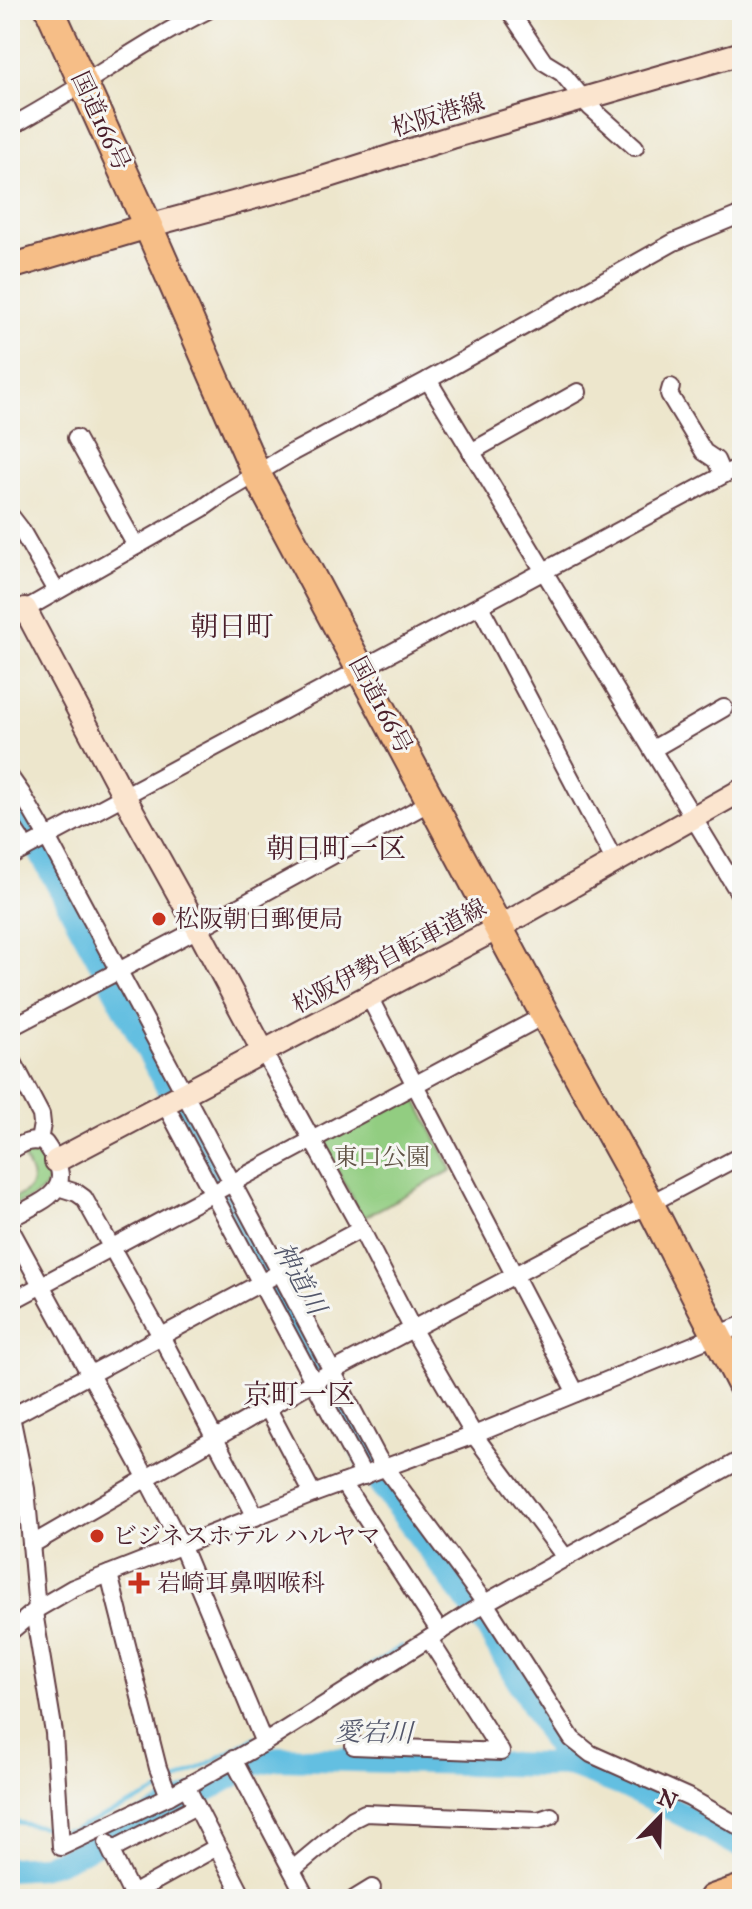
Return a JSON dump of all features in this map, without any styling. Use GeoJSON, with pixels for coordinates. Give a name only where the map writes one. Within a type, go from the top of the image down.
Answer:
{"type":"FeatureCollection","features":[{"type":"Feature","properties":{"kind":"highway","name":"国道166号"},"geometry":{"type":"LineString","coordinates":[[50,10],[257,475],[498,928],[650,1205],[730,1329],[742,1385]]}},
{"type":"Feature","properties":{"kind":"highway"},"geometry":{"type":"LineString","coordinates":[[713,1899],[742,1889]]}},
{"type":"Feature","properties":{"kind":"main road","name":"松阪港線"},"geometry":{"type":"LineString","coordinates":[[148,226],[304,184],[452,137],[742,53]]}},
{"type":"Feature","properties":{"kind":"main road"},"geometry":{"type":"LineString","coordinates":[[10,267],[148,226]]}},
{"type":"Feature","properties":{"kind":"main road"},"geometry":{"type":"LineString","coordinates":[[18,614],[124,796],[263,1051]]}},
{"type":"Feature","properties":{"kind":"main road","name":"松阪伊勢自転車道線"},"geometry":{"type":"LineString","coordinates":[[56,1161],[498,928],[742,790]]}},
{"type":"Feature","properties":{"kind":"street"},"geometry":{"type":"LineString","coordinates":[[12,123],[208,10]]}},
{"type":"Feature","properties":{"kind":"street"},"geometry":{"type":"LineString","coordinates":[[509,10],[544,62],[562,73],[584,100],[635,147]]}},
{"type":"Feature","properties":{"kind":"street"},"geometry":{"type":"LineString","coordinates":[[18,614],[203,508],[293,452],[674,242],[742,214]]}},
{"type":"Feature","properties":{"kind":"street"},"geometry":{"type":"LineString","coordinates":[[428,380],[742,898]]}},
{"type":"Feature","properties":{"kind":"street"},"geometry":{"type":"LineString","coordinates":[[671,387],[669,394],[704,452],[716,460],[722,474]]}},
{"type":"Feature","properties":{"kind":"street"},"geometry":{"type":"LineString","coordinates":[[471,452],[578,392]]}},
{"type":"Feature","properties":{"kind":"street"},"geometry":{"type":"LineString","coordinates":[[76,438],[136,546]]}},
{"type":"Feature","properties":{"kind":"street"},"geometry":{"type":"LineString","coordinates":[[30,846],[742,465]]}},
{"type":"Feature","properties":{"kind":"street"},"geometry":{"type":"LineString","coordinates":[[10,515],[56,591]]}},
{"type":"Feature","properties":{"kind":"street"},"geometry":{"type":"LineString","coordinates":[[480,606],[615,862]]}},
{"type":"Feature","properties":{"kind":"street"},"geometry":{"type":"LineString","coordinates":[[653,749],[724,708]]}},
{"type":"Feature","properties":{"kind":"street"},"geometry":{"type":"LineString","coordinates":[[10,777],[22,794],[30,846]]}},
{"type":"Feature","properties":{"kind":"street"},"geometry":{"type":"LineString","coordinates":[[10,1028],[432,801]]}},
{"type":"Feature","properties":{"kind":"street"},"geometry":{"type":"LineString","coordinates":[[10,823],[30,846],[111,975],[175,1099],[212,1193],[364,1476]]}},
{"type":"Feature","properties":{"kind":"street"},"geometry":{"type":"LineString","coordinates":[[368,995],[576,1393]]}},
{"type":"Feature","properties":{"kind":"street"},"geometry":{"type":"LineString","coordinates":[[10,1302],[545,1015]]}},
{"type":"Feature","properties":{"kind":"street"},"geometry":{"type":"LineString","coordinates":[[263,1051],[413,1330],[474,1435],[565,1557]]}},
{"type":"Feature","properties":{"kind":"street"},"geometry":{"type":"LineString","coordinates":[[11,1062],[43,1120],[39,1141]]}},
{"type":"Feature","properties":{"kind":"street"},"geometry":{"type":"LineString","coordinates":[[175,1099],[231,1183],[384,1468],[484,1604],[572,1739],[591,1754],[690,1798],[742,1828]]}},
{"type":"Feature","properties":{"kind":"street"},"geometry":{"type":"LineString","coordinates":[[10,1151],[28,1141],[45,1143],[60,1170],[58,1187],[51,1196],[10,1218]]}},
{"type":"Feature","properties":{"kind":"street"},"geometry":{"type":"LineString","coordinates":[[31,1545],[314,1380],[742,1155]]}},
{"type":"Feature","properties":{"kind":"street"},"geometry":{"type":"LineString","coordinates":[[58,1187],[84,1198],[256,1517]]}},
{"type":"Feature","properties":{"kind":"street"},"geometry":{"type":"LineString","coordinates":[[10,1228],[182,1547],[262,1737]]}},
{"type":"Feature","properties":{"kind":"street"},"geometry":{"type":"LineString","coordinates":[[244,1899],[191,1797],[167,1790],[101,1829],[61,1847],[54,1733],[36,1610],[26,1489],[10,1412],[18,1413],[361,1229]]}},
{"type":"Feature","properties":{"kind":"street"},"geometry":{"type":"LineString","coordinates":[[10,1632],[36,1610],[73,1588],[474,1435],[730,1329]]}},
{"type":"Feature","properties":{"kind":"street"},"geometry":{"type":"LineString","coordinates":[[267,1407],[313,1494]]}},
{"type":"Feature","properties":{"kind":"street"},"geometry":{"type":"LineString","coordinates":[[111,1849],[191,1797],[262,1737],[435,1630],[467,1615],[742,1459]]}},
{"type":"Feature","properties":{"kind":"street"},"geometry":{"type":"LineString","coordinates":[[343,1483],[435,1630],[501,1752],[354,1746]]}},
{"type":"Feature","properties":{"kind":"street"},"geometry":{"type":"LineString","coordinates":[[109,1574],[158,1768],[167,1790]]}},
{"type":"Feature","properties":{"kind":"street"},"geometry":{"type":"LineString","coordinates":[[233,1760],[307,1899]]}},
{"type":"Feature","properties":{"kind":"street"},"geometry":{"type":"LineString","coordinates":[[292,1870],[353,1819],[365,1813],[539,1820],[551,1816]]}},
{"type":"Feature","properties":{"kind":"street"},"geometry":{"type":"LineString","coordinates":[[101,1829],[133,1896],[217,1847]]}},
{"type":"Feature","properties":{"kind":"street"},"geometry":{"type":"LineString","coordinates":[[354,1899],[372,1888]]}},
{"type":"Feature","properties":{"kind":"green space","name":"東口公園"},"geometry":{"type":"Polygon","coordinates":[[[407,1094],[415,1097],[452,1170],[363,1218],[323,1144],[326,1137],[407,1094]]]}},
{"type":"Feature","properties":{"kind":"green space"},"geometry":{"type":"Polygon","coordinates":[[[34,1153],[46,1166],[48,1182],[38,1194],[10,1206],[10,1200],[32,1184],[23,1157],[34,1153]]]}},
{"type":"Feature","properties":{"kind":"waterway","name":"神道川"},"geometry":{"type":"LineString","coordinates":[[10,804],[103,967],[379,1482],[486,1626],[567,1764]]}},
{"type":"Feature","properties":{"kind":"waterway"},"geometry":{"type":"LineString","coordinates":[[263,1732],[402,1646]]}},
{"type":"Feature","properties":{"kind":"waterway"},"geometry":{"type":"LineString","coordinates":[[169,1785],[256,1737]]}},
{"type":"Feature","properties":{"kind":"waterway","name":"愛宕川"},"geometry":{"type":"LineString","coordinates":[[10,1869],[41,1867],[67,1858],[256,1763],[278,1758],[567,1764],[622,1785],[742,1847]]}},
{"type":"Feature","properties":{"kind":"waterway"},"geometry":{"type":"LineString","coordinates":[[64,1830],[71,1831],[162,1790]]}},
{"type":"Feature","properties":{"kind":"waterway"},"geometry":{"type":"LineString","coordinates":[[10,1821],[55,1829]]}},
{"type":"Feature","properties":{"kind":"place","name":"松阪朝日郵便局"},"geometry":{"type":"Point","coordinates":[159,919]}},
{"type":"Feature","properties":{"kind":"place","name":"ビジネスホテル ハルヤマ"},"geometry":{"type":"Point","coordinates":[97,1536]}},
{"type":"Feature","properties":{"kind":"place","name":"岩崎耳鼻咽喉科"},"geometry":{"type":"Point","coordinates":[139,1583]}},
{"type":"Feature","properties":{"kind":"district","name":"朝日町"},"geometry":{"type":"Point","coordinates":[232,626]}},
{"type":"Feature","properties":{"kind":"district","name":"朝日町一区"},"geometry":{"type":"Point","coordinates":[336,848]}},
{"type":"Feature","properties":{"kind":"district","name":"京町一区"},"geometry":{"type":"Point","coordinates":[299,1394]}}]}
